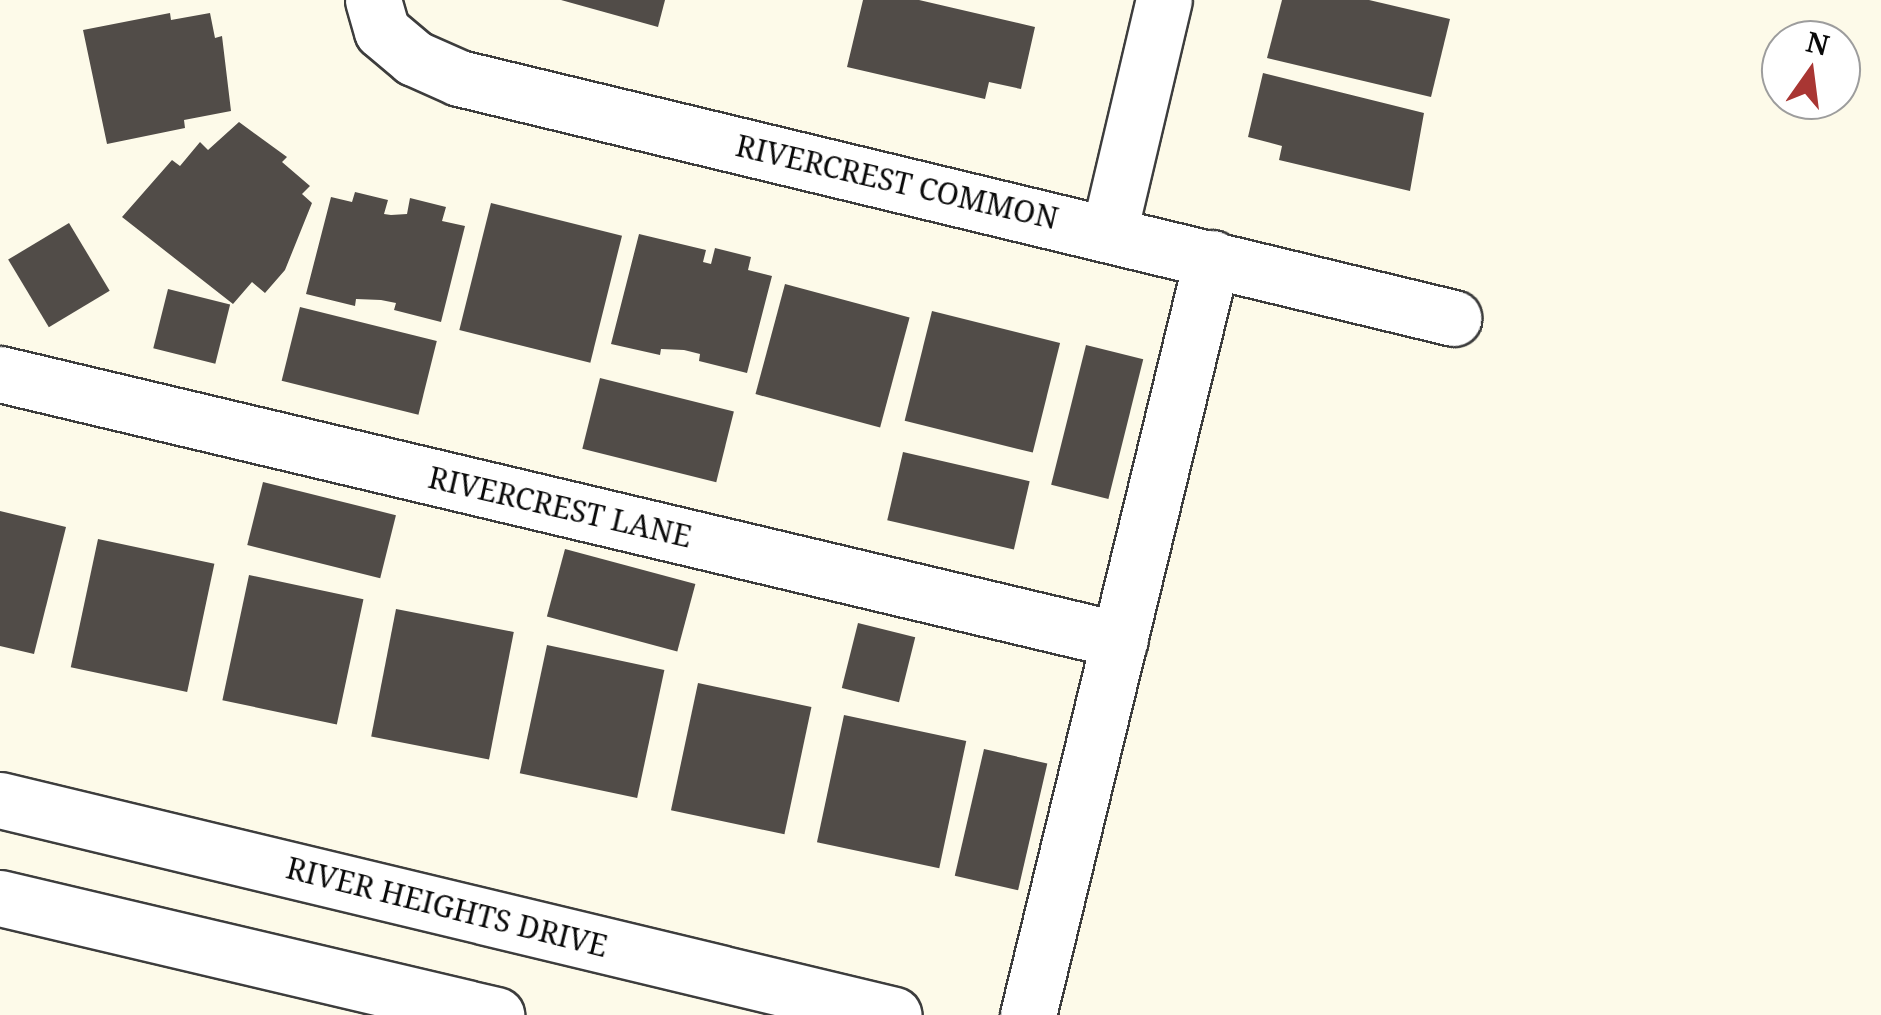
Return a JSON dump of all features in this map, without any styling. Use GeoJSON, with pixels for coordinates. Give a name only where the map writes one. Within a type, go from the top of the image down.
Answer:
{"type":"FeatureCollection","features":[{"type":"Feature","properties":{"kind":"street","name":"RIVERCREST COMMON"},"geometry":{"type":"LineString","coordinates":[[374,0],[382,31],[414,58],[459,78],[1454,318]]}},
{"type":"Feature","properties":{"kind":"street"},"geometry":{"type":"LineString","coordinates":[[1109,232],[1164,0]]}},
{"type":"Feature","properties":{"kind":"street"},"geometry":{"type":"LineString","coordinates":[[1028,1015],[1212,258]]}},
{"type":"Feature","properties":{"kind":"street","name":"RIVERCREST LANE"},"geometry":{"type":"LineString","coordinates":[[0,374],[1120,640]]}},
{"type":"Feature","properties":{"kind":"street","name":"RIVER HEIGHTS DRIVE"},"geometry":{"type":"LineString","coordinates":[[0,800],[894,1015]]}},
{"type":"Feature","properties":{"kind":"street"},"geometry":{"type":"LineString","coordinates":[[0,898],[496,1015]]}},
{"type":"Feature","properties":{"kind":"building"},"geometry":{"type":"Polygon","coordinates":[[[561,0],[665,0],[658,27],[561,0]]]}},
{"type":"Feature","properties":{"kind":"building"},"geometry":{"type":"Polygon","coordinates":[[[863,0],[919,0],[1035,27],[1021,89],[989,82],[985,99],[847,67],[863,0]]]}},
{"type":"Feature","properties":{"kind":"building"},"geometry":{"type":"Polygon","coordinates":[[[1282,0],[1369,0],[1450,19],[1431,97],[1267,58],[1282,0]]]}},
{"type":"Feature","properties":{"kind":"building"},"geometry":{"type":"Polygon","coordinates":[[[170,13],[171,20],[210,13],[215,38],[222,36],[231,111],[184,120],[185,128],[107,144],[83,30],[170,13]]]}},
{"type":"Feature","properties":{"kind":"building"},"geometry":{"type":"Polygon","coordinates":[[[1263,73],[1424,113],[1410,191],[1279,160],[1282,146],[1248,137],[1263,73]]]}},
{"type":"Feature","properties":{"kind":"building"},"geometry":{"type":"Polygon","coordinates":[[[239,122],[287,157],[282,162],[310,186],[302,194],[312,203],[285,270],[265,293],[252,282],[233,304],[122,217],[172,160],[180,166],[200,142],[208,150],[239,122]]]}},
{"type":"Feature","properties":{"kind":"building"},"geometry":{"type":"Polygon","coordinates":[[[355,192],[388,200],[384,214],[407,214],[410,198],[446,207],[442,221],[465,226],[441,322],[394,310],[396,303],[356,299],[355,306],[306,294],[331,197],[352,202],[355,192]]]}},
{"type":"Feature","properties":{"kind":"building"},"geometry":{"type":"Polygon","coordinates":[[[491,203],[622,236],[590,363],[459,330],[491,203]]]}},
{"type":"Feature","properties":{"kind":"building"},"geometry":{"type":"Polygon","coordinates":[[[69,223],[110,291],[49,327],[8,260],[69,223]]]}},
{"type":"Feature","properties":{"kind":"building"},"geometry":{"type":"Polygon","coordinates":[[[639,234],[706,250],[703,262],[711,264],[715,248],[751,257],[748,270],[772,276],[747,373],[699,361],[700,354],[684,350],[661,349],[660,355],[611,344],[639,234]]]}},
{"type":"Feature","properties":{"kind":"building"},"geometry":{"type":"Polygon","coordinates":[[[785,284],[910,317],[880,428],[755,394],[785,284]]]}},
{"type":"Feature","properties":{"kind":"building"},"geometry":{"type":"Polygon","coordinates":[[[168,289],[230,304],[215,364],[153,348],[168,289]]]}},
{"type":"Feature","properties":{"kind":"building"},"geometry":{"type":"Polygon","coordinates":[[[300,307],[437,341],[418,415],[282,381],[300,307]]]}},
{"type":"Feature","properties":{"kind":"building"},"geometry":{"type":"Polygon","coordinates":[[[932,311],[1060,343],[1033,453],[905,421],[932,311]]]}},
{"type":"Feature","properties":{"kind":"building"},"geometry":{"type":"Polygon","coordinates":[[[1086,345],[1143,359],[1108,499],[1051,485],[1086,345]]]}},
{"type":"Feature","properties":{"kind":"building"},"geometry":{"type":"Polygon","coordinates":[[[600,378],[734,411],[716,482],[582,449],[600,378]]]}},
{"type":"Feature","properties":{"kind":"building"},"geometry":{"type":"Polygon","coordinates":[[[903,452],[1030,481],[1014,549],[887,520],[903,452]]]}},
{"type":"Feature","properties":{"kind":"building"},"geometry":{"type":"Polygon","coordinates":[[[263,482],[396,515],[380,578],[247,545],[263,482]]]}},
{"type":"Feature","properties":{"kind":"building"},"geometry":{"type":"Polygon","coordinates":[[[0,511],[66,527],[34,654],[0,646],[0,511]]]}},
{"type":"Feature","properties":{"kind":"building"},"geometry":{"type":"Polygon","coordinates":[[[98,539],[214,564],[187,692],[71,667],[98,539]]]}},
{"type":"Feature","properties":{"kind":"building"},"geometry":{"type":"Polygon","coordinates":[[[565,549],[695,584],[677,652],[547,617],[565,549]]]}},
{"type":"Feature","properties":{"kind":"building"},"geometry":{"type":"Polygon","coordinates":[[[249,575],[363,599],[337,725],[222,700],[249,575]]]}},
{"type":"Feature","properties":{"kind":"building"},"geometry":{"type":"Polygon","coordinates":[[[396,609],[514,632],[489,760],[371,737],[396,609]]]}},
{"type":"Feature","properties":{"kind":"building"},"geometry":{"type":"Polygon","coordinates":[[[858,623],[915,637],[899,702],[842,688],[858,623]]]}},
{"type":"Feature","properties":{"kind":"building"},"geometry":{"type":"Polygon","coordinates":[[[547,645],[664,670],[637,798],[520,773],[547,645]]]}},
{"type":"Feature","properties":{"kind":"building"},"geometry":{"type":"Polygon","coordinates":[[[698,683],[811,707],[784,834],[671,810],[698,683]]]}},
{"type":"Feature","properties":{"kind":"building"},"geometry":{"type":"Polygon","coordinates":[[[844,715],[966,741],[939,868],[817,842],[844,715]]]}},
{"type":"Feature","properties":{"kind":"building"},"geometry":{"type":"Polygon","coordinates":[[[984,749],[1047,764],[1018,890],[955,876],[984,749]]]}}]}
